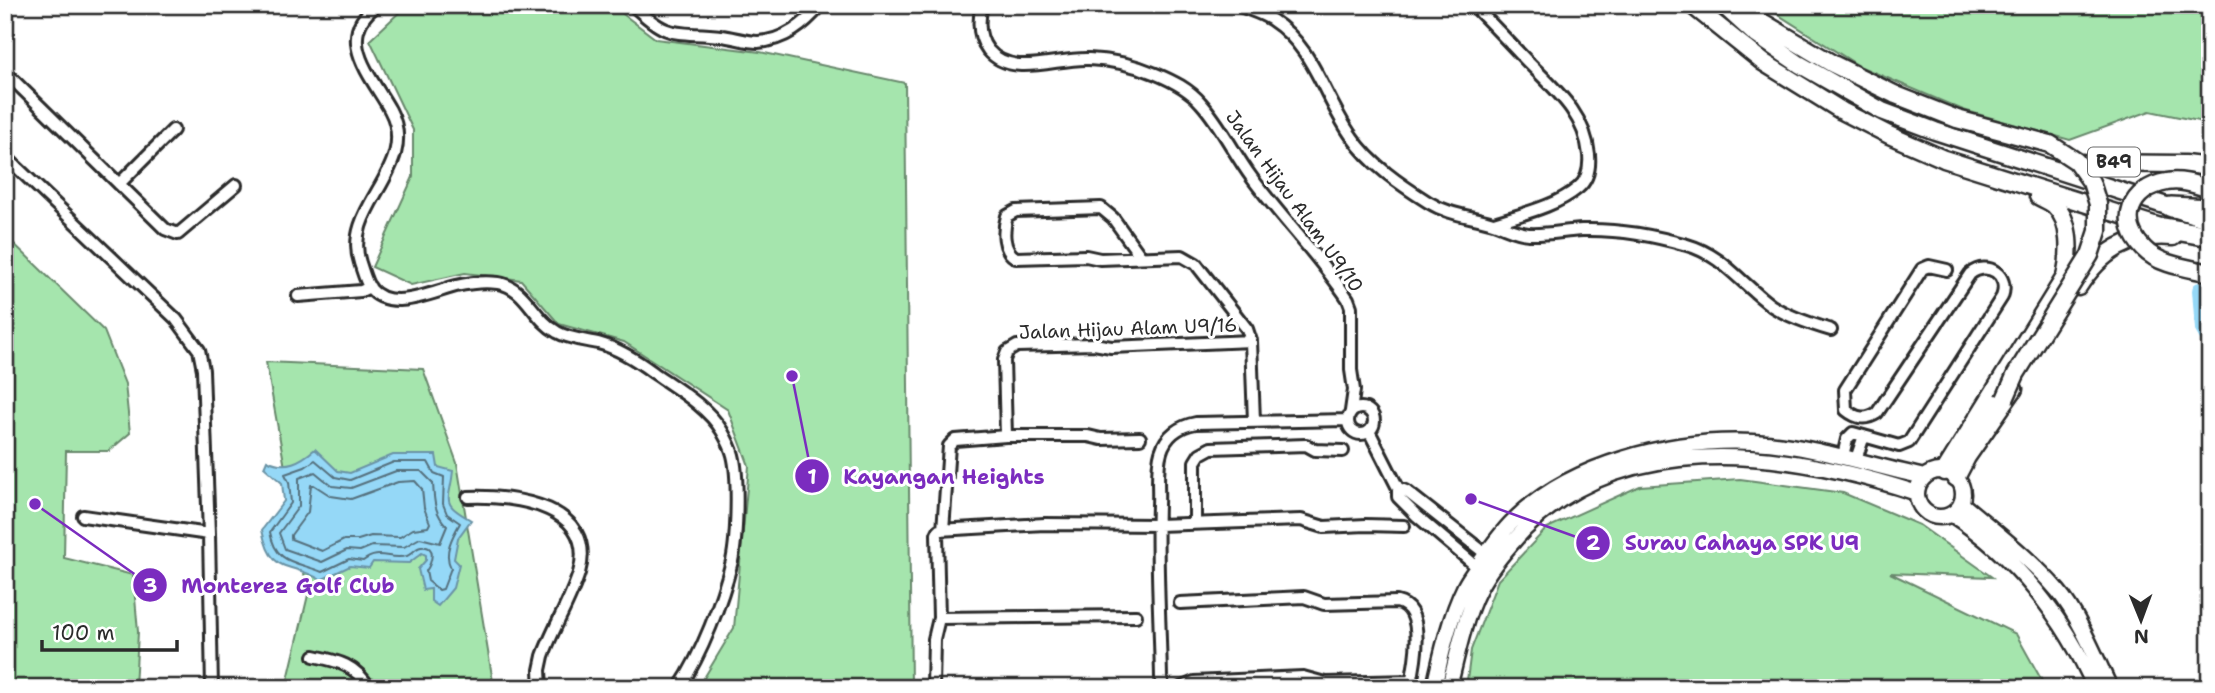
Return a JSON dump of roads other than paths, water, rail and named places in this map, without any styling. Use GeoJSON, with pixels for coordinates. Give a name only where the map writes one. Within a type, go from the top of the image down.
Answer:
{"type":"FeatureCollection","features":[{"type":"Feature","properties":{"kind":"highway"},"geometry":{"type":"LineString","coordinates":[[2171,207],[2210,209]]}},
{"type":"Feature","properties":{"kind":"highway"},"geometry":{"type":"LineString","coordinates":[[2164,228],[2206,239]]}},
{"type":"Feature","properties":{"kind":"main road","name":"B49"},"geometry":{"type":"LineString","coordinates":[[1692,5],[1763,62],[1842,111],[1889,135],[1944,159],[2164,228]]}},
{"type":"Feature","properties":{"kind":"main road","name":"B49"},"geometry":{"type":"LineString","coordinates":[[1723,5],[1755,34],[1799,64],[1882,111],[2019,159],[2210,220]]}},
{"type":"Feature","properties":{"kind":"main road"},"geometry":{"type":"LineString","coordinates":[[1735,5],[1833,64],[1896,95],[1957,119],[2050,144],[2076,161],[2091,182],[2098,204],[2098,231],[2090,254],[2016,374],[2005,400]]}},
{"type":"Feature","properties":{"kind":"main road","name":"B49"},"geometry":{"type":"LineString","coordinates":[[2019,159],[2058,163],[2185,163],[2210,167]]}},
{"type":"Feature","properties":{"kind":"main road"},"geometry":{"type":"LineString","coordinates":[[2210,189],[2169,181],[2154,186],[2141,192],[2133,202],[2129,216],[2131,232],[2145,251],[2167,262],[2210,272]]}},
{"type":"Feature","properties":{"kind":"main road"},"geometry":{"type":"LineString","coordinates":[[1950,475],[2065,277],[2069,254],[2068,240],[2056,206],[2016,183]]}},
{"type":"Feature","properties":{"kind":"main road"},"geometry":{"type":"LineString","coordinates":[[1950,475],[2022,379],[2080,283],[2103,256],[2129,242],[2157,236],[2206,239]]}},
{"type":"Feature","properties":{"kind":"street"},"geometry":{"type":"LineString","coordinates":[[377,5],[360,22],[357,34],[359,53],[365,72],[392,114],[397,133],[396,156],[359,224],[357,254],[370,287],[386,297],[399,300],[479,282],[509,285],[558,333],[599,343],[631,359],[696,404],[715,421],[733,454],[736,474],[732,559],[713,619],[679,688]]}},
{"type":"Feature","properties":{"kind":"street"},"geometry":{"type":"LineString","coordinates":[[634,5],[659,27],[672,34],[720,36],[757,42],[792,32],[821,5]]}},
{"type":"Feature","properties":{"kind":"street","name":"Jalan Hijau Alam U9/10"},"geometry":{"type":"LineString","coordinates":[[982,5],[979,30],[983,44],[994,57],[1010,65],[1025,66],[1089,58],[1124,63],[1185,88],[1201,103],[1252,178],[1348,299],[1351,307],[1351,370],[1354,390],[1349,416]]}},
{"type":"Feature","properties":{"kind":"street"},"geometry":{"type":"LineString","coordinates":[[1238,5],[1270,19],[1300,45],[1314,65],[1327,97],[1353,140],[1386,173],[1430,204],[1459,216],[1494,223],[1510,231],[1530,234],[1583,230],[1645,234],[1705,250],[1720,259],[1773,306],[1791,316],[1831,330]]}},
{"type":"Feature","properties":{"kind":"street"},"geometry":{"type":"LineString","coordinates":[[1473,5],[1562,94],[1588,139],[1590,162],[1587,178],[1577,189],[1547,205],[1494,223]]}},
{"type":"Feature","properties":{"kind":"street"},"geometry":{"type":"LineString","coordinates":[[5,72],[165,229],[178,234],[236,186]]}},
{"type":"Feature","properties":{"kind":"street"},"geometry":{"type":"LineString","coordinates":[[119,184],[173,130]]}},
{"type":"Feature","properties":{"kind":"street"},"geometry":{"type":"LineString","coordinates":[[5,156],[176,319],[199,350],[204,370],[212,688]]}},
{"type":"Feature","properties":{"kind":"street"},"geometry":{"type":"LineString","coordinates":[[1141,257],[1113,218],[1101,208],[1016,211],[1007,216],[1005,221],[1006,249],[1016,258],[1086,256],[1100,259],[1182,256],[1196,264],[1247,328],[1251,341],[1254,421]]}},
{"type":"Feature","properties":{"kind":"street"},"geometry":{"type":"LineString","coordinates":[[1849,458],[1848,436],[1853,433],[1899,446],[1909,442],[2002,297],[2005,289],[2003,279],[1996,270],[1975,270],[1877,414],[1869,418],[1853,415],[1846,410],[1845,390],[1922,269],[1929,266],[1947,270]]}},
{"type":"Feature","properties":{"kind":"street"},"geometry":{"type":"LineString","coordinates":[[298,296],[361,291],[370,287]]}},
{"type":"Feature","properties":{"kind":"street","name":"Jalan Hijau Alam U9/16"},"geometry":{"type":"LineString","coordinates":[[1006,436],[1004,360],[1007,352],[1017,346],[1094,344],[1111,347],[1251,341]]}},
{"type":"Feature","properties":{"kind":"street"},"geometry":{"type":"LineString","coordinates":[[1349,416],[1353,432],[1362,434],[1369,431],[1374,422],[1354,390]]}},
{"type":"Feature","properties":{"kind":"street"},"geometry":{"type":"LineString","coordinates":[[1164,688],[1161,678],[1159,462],[1162,449],[1172,434],[1183,426],[1196,423],[1349,416],[1359,407],[1368,410]]}},
{"type":"Feature","properties":{"kind":"street"},"geometry":{"type":"LineString","coordinates":[[1369,431],[1398,488],[1398,497],[1487,565]]}},
{"type":"Feature","properties":{"kind":"street"},"geometry":{"type":"LineString","coordinates":[[933,688],[934,639],[939,618],[937,534],[941,530],[949,446],[955,440],[1006,436],[1140,438]]}},
{"type":"Feature","properties":{"kind":"street"},"geometry":{"type":"LineString","coordinates":[[1449,688],[1487,565],[1511,522],[1554,489],[1596,468],[1674,447],[1754,442],[1849,458],[1925,477]]}},
{"type":"Feature","properties":{"kind":"street"},"geometry":{"type":"LineString","coordinates":[[1195,524],[1195,462],[1200,454],[1212,448],[1306,445],[1315,450],[1343,451]]}},
{"type":"Feature","properties":{"kind":"street"},"geometry":{"type":"LineString","coordinates":[[1434,688],[1440,659],[1465,586],[1525,527],[1551,505],[1580,488],[1646,465],[1710,456],[1790,462],[1851,473],[1917,494]]}},
{"type":"Feature","properties":{"kind":"street"},"geometry":{"type":"LineString","coordinates":[[1934,472],[1950,475],[1962,487],[1956,508],[1940,517],[1928,514],[1920,505],[1917,494],[1919,484],[1925,477],[1934,472]]}},
{"type":"Feature","properties":{"kind":"street"},"geometry":{"type":"LineString","coordinates":[[468,497],[506,497],[551,510],[573,526],[580,542],[583,555],[579,571],[543,656],[540,670],[541,688]]}},
{"type":"Feature","properties":{"kind":"street"},"geometry":{"type":"LineString","coordinates":[[1956,508],[2024,576],[2058,617],[2095,688]]}},
{"type":"Feature","properties":{"kind":"street"},"geometry":{"type":"LineString","coordinates":[[1956,508],[2010,544],[2060,593],[2094,653],[2110,688]]}},
{"type":"Feature","properties":{"kind":"street"},"geometry":{"type":"LineString","coordinates":[[83,516],[209,534]]}},
{"type":"Feature","properties":{"kind":"street"},"geometry":{"type":"LineString","coordinates":[[941,530],[1086,523],[1158,525],[1301,520],[1324,527],[1404,526]]}},
{"type":"Feature","properties":{"kind":"street"},"geometry":{"type":"LineString","coordinates":[[1180,603],[1304,597],[1324,604],[1397,602],[1412,610],[1416,621],[1415,666],[1411,684],[1325,682],[1303,677],[1194,682],[1180,688]]}},
{"type":"Feature","properties":{"kind":"street"},"geometry":{"type":"LineString","coordinates":[[939,618],[1136,616]]}},
{"type":"Feature","properties":{"kind":"street"},"geometry":{"type":"LineString","coordinates":[[314,656],[344,663],[356,670],[369,688]]}},
{"type":"Feature","properties":{"kind":"water"},"geometry":{"type":"Polygon","coordinates":[[[315,449],[338,471],[350,473],[393,455],[436,455],[438,467],[453,471],[450,505],[471,520],[458,538],[454,559],[459,564],[453,588],[438,606],[431,601],[431,589],[423,590],[418,569],[426,560],[426,555],[422,553],[409,563],[373,562],[369,568],[350,566],[321,580],[283,565],[271,555],[262,530],[284,501],[282,483],[264,467],[267,460],[281,464],[293,463],[315,449]]]}},
{"type":"Feature","properties":{"kind":"waterway"},"geometry":{"type":"LineString","coordinates":[[2200,290],[2203,329],[2210,341]]}},
{"type":"Feature","properties":{"kind":"place","name":"Kayangan Heights"},"geometry":{"type":"Point","coordinates":[792,376]}},
{"type":"Feature","properties":{"kind":"place","name":"Surau Cahaya SPK U9"},"geometry":{"type":"Point","coordinates":[1471,499]}},
{"type":"Feature","properties":{"kind":"place","name":"Monterez Golf Club"},"geometry":{"type":"Point","coordinates":[35,504]}}]}
